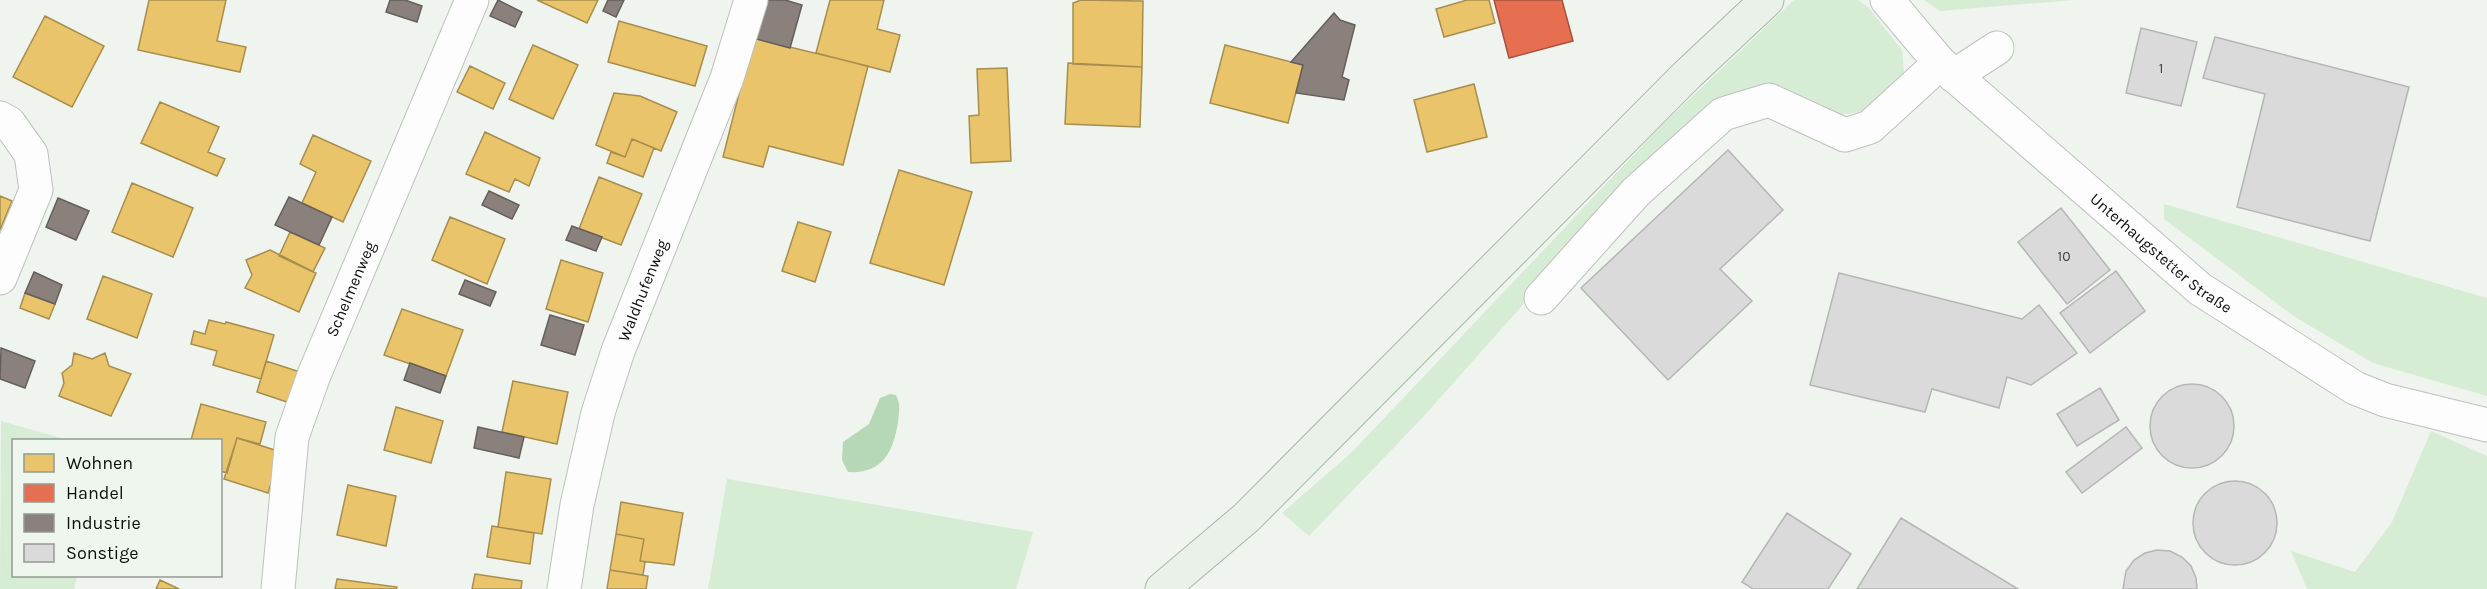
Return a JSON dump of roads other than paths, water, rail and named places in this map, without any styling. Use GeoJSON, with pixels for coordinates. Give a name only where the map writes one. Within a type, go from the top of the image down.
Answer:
{"type":"FeatureCollection","features":[{"type":"Feature","properties":{"kind":"main road"},"geometry":{"type":"LineString","coordinates":[[1162,589],[1246,518],[1688,74],[1767,0]]}},
{"type":"Feature","properties":{"kind":"street","name":"Schelmenweg"},"geometry":{"type":"LineString","coordinates":[[278,589],[292,437],[319,364],[472,0]]}},
{"type":"Feature","properties":{"kind":"street","name":"Waldhufenweg"},"geometry":{"type":"LineString","coordinates":[[564,589],[577,505],[598,413],[614,361],[727,78],[751,0]]}},
{"type":"Feature","properties":{"kind":"street","name":"Unterhaugstetter Straße"},"geometry":{"type":"LineString","coordinates":[[1887,0],[1947,69],[2200,289],[2355,388],[2385,399],[2487,425]]}},
{"type":"Feature","properties":{"kind":"street"},"geometry":{"type":"LineString","coordinates":[[1541,298],[1636,192],[1723,114],[1769,100],[1845,135],[1870,127],[1947,69],[1997,48]]}},
{"type":"Feature","properties":{"kind":"street"},"geometry":{"type":"LineString","coordinates":[[0,118],[9,123],[31,154],[36,190],[0,279]]}}]}
